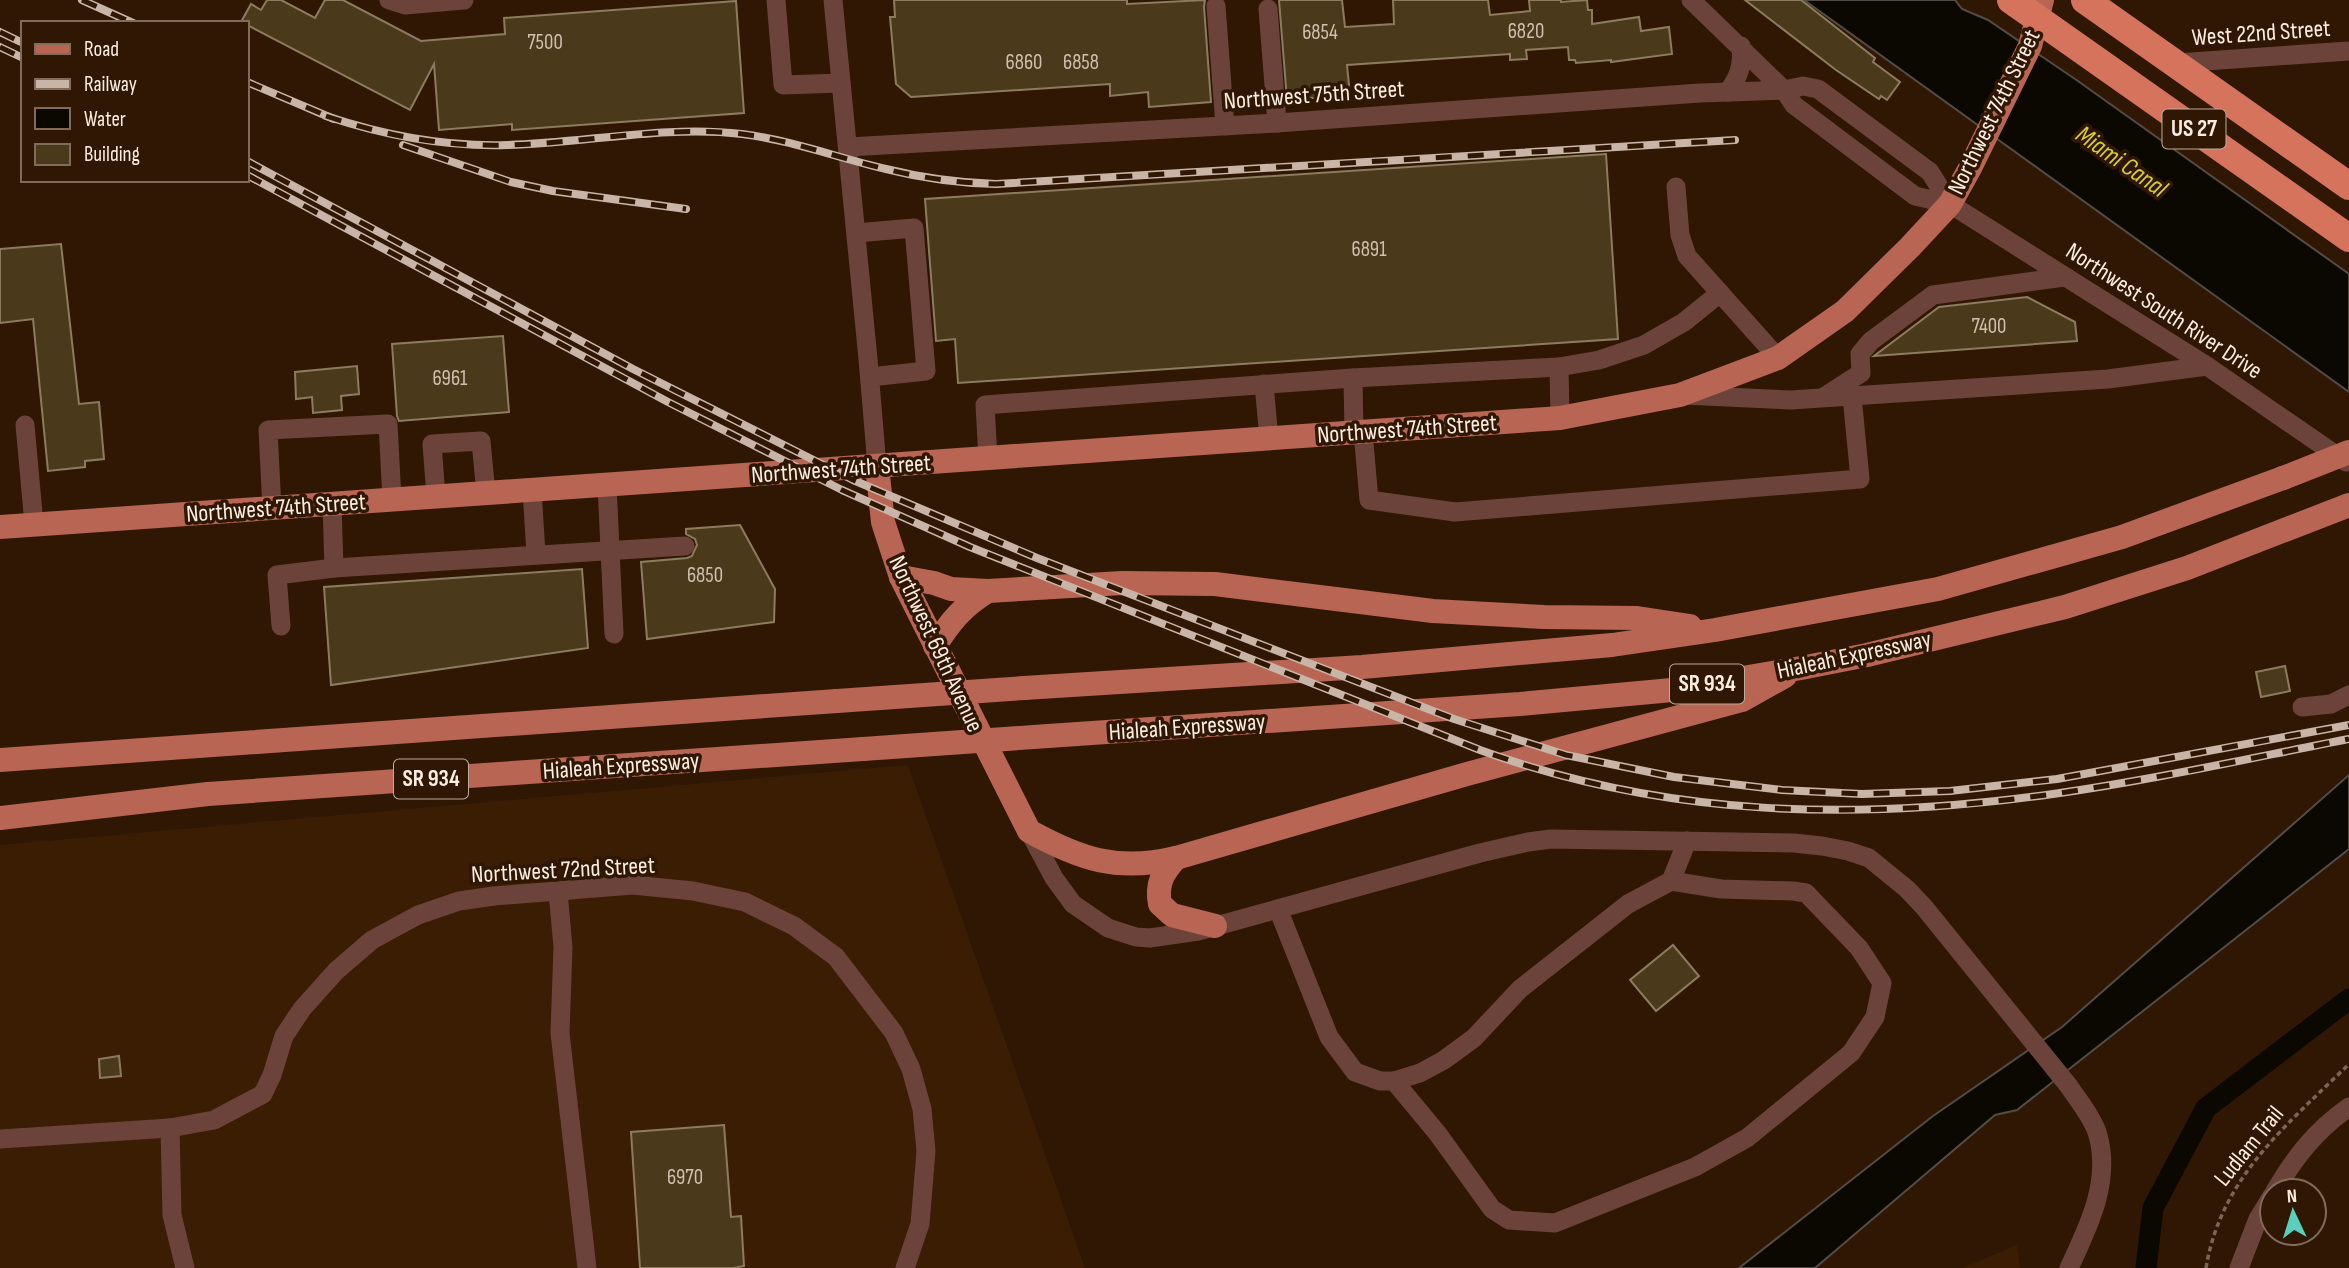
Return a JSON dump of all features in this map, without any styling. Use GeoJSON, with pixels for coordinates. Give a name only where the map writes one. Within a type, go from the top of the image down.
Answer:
{"type":"FeatureCollection","features":[{"type":"Feature","properties":{"kind":"highway","name":"US 27"},"geometry":{"type":"LineString","coordinates":[[2011,0],[2040,10],[2349,238]]}},
{"type":"Feature","properties":{"kind":"highway","name":"US 27"},"geometry":{"type":"LineString","coordinates":[[2085,0],[2349,186]]}},
{"type":"Feature","properties":{"kind":"main road","name":"Northwest 74th Street"},"geometry":{"type":"LineString","coordinates":[[0,527],[1560,418],[1680,395],[1778,358],[1845,311],[1910,247],[1950,204],[1970,168],[2030,46],[2040,10]]}},
{"type":"Feature","properties":{"kind":"main road","name":"Hialeah Expressway"},"geometry":{"type":"LineString","coordinates":[[0,760],[1362,667],[1612,645],[1817,613],[1938,589],[2122,537],[2349,452]]}},
{"type":"Feature","properties":{"kind":"main road","name":"Northwest 69th Avenue"},"geometry":{"type":"LineString","coordinates":[[877,466],[883,522],[901,577],[1029,831]]}},
{"type":"Feature","properties":{"kind":"main road","name":"Hialeah Expressway"},"geometry":{"type":"LineString","coordinates":[[0,818],[208,794],[1520,705],[1672,691],[1867,655],[2065,607],[2188,568],[2346,506]]}},
{"type":"Feature","properties":{"kind":"main road"},"geometry":{"type":"LineString","coordinates":[[901,577],[951,589],[988,591],[1122,583],[1215,584],[1433,611],[1532,617],[1637,618],[1715,630]]}},
{"type":"Feature","properties":{"kind":"main road"},"geometry":{"type":"LineString","coordinates":[[934,646],[958,612],[970,601],[988,591]]}},
{"type":"Feature","properties":{"kind":"main road"},"geometry":{"type":"LineString","coordinates":[[1029,831],[1065,851],[1105,862],[1143,864],[1176,858],[1742,700],[1801,668]]}},
{"type":"Feature","properties":{"kind":"main road"},"geometry":{"type":"LineString","coordinates":[[1176,858],[1163,874],[1158,891],[1160,904],[1172,915],[1215,926]]}},
{"type":"Feature","properties":{"kind":"street"},"geometry":{"type":"LineString","coordinates":[[389,0],[405,5],[464,0]]}},
{"type":"Feature","properties":{"kind":"street"},"geometry":{"type":"LineString","coordinates":[[776,0],[783,85],[841,83]]}},
{"type":"Feature","properties":{"kind":"street","name":"Northwest 69th Avenue"},"geometry":{"type":"LineString","coordinates":[[833,0],[877,466]]}},
{"type":"Feature","properties":{"kind":"street","name":"Northwest South River Drive"},"geometry":{"type":"LineString","coordinates":[[1691,0],[1784,90],[1794,106],[1915,196],[1950,204],[2207,366],[2349,464]]}},
{"type":"Feature","properties":{"kind":"street"},"geometry":{"type":"LineString","coordinates":[[1216,6],[1225,126]]}},
{"type":"Feature","properties":{"kind":"street"},"geometry":{"type":"LineString","coordinates":[[1268,9],[1277,123]]}},
{"type":"Feature","properties":{"kind":"street"},"geometry":{"type":"LineString","coordinates":[[1728,92],[1742,65],[1741,46]]}},
{"type":"Feature","properties":{"kind":"street","name":"West 22nd Street"},"geometry":{"type":"LineString","coordinates":[[2177,63],[2349,51]]}},
{"type":"Feature","properties":{"kind":"street","name":"Northwest South River Drive"},"geometry":{"type":"LineString","coordinates":[[1784,90],[1803,86],[1818,89],[1930,172],[1950,204]]}},
{"type":"Feature","properties":{"kind":"street","name":"Northwest 75th Street"},"geometry":{"type":"LineString","coordinates":[[848,147],[1277,123],[1784,90]]}},
{"type":"Feature","properties":{"kind":"street"},"geometry":{"type":"LineString","coordinates":[[1676,187],[1680,235],[1687,256],[1778,358]]}},
{"type":"Feature","properties":{"kind":"street"},"geometry":{"type":"LineString","coordinates":[[856,233],[914,228],[926,371],[870,377]]}},
{"type":"Feature","properties":{"kind":"street"},"geometry":{"type":"LineString","coordinates":[[1823,398],[1861,373],[1860,354],[1871,341],[1933,295],[2064,277]]}},
{"type":"Feature","properties":{"kind":"street"},"geometry":{"type":"LineString","coordinates":[[988,458],[985,405],[1353,378],[1559,367],[1599,360],[1644,345],[1684,322],[1720,293]]}},
{"type":"Feature","properties":{"kind":"street","name":"Northwest 74th Street"},"geometry":{"type":"LineString","coordinates":[[1680,395],[1791,400],[2108,379],[2207,366]]}},
{"type":"Feature","properties":{"kind":"street"},"geometry":{"type":"LineString","coordinates":[[1559,367],[1560,418]]}},
{"type":"Feature","properties":{"kind":"street"},"geometry":{"type":"LineString","coordinates":[[1353,378],[1369,500],[1455,512],[1860,478],[1852,396]]}},
{"type":"Feature","properties":{"kind":"street"},"geometry":{"type":"LineString","coordinates":[[1264,384],[1269,439]]}},
{"type":"Feature","properties":{"kind":"street"},"geometry":{"type":"LineString","coordinates":[[272,509],[268,430],[387,424],[392,500]]}},
{"type":"Feature","properties":{"kind":"street"},"geometry":{"type":"LineString","coordinates":[[25,425],[34,524]]}},
{"type":"Feature","properties":{"kind":"street"},"geometry":{"type":"LineString","coordinates":[[436,497],[432,444],[481,441],[486,494]]}},
{"type":"Feature","properties":{"kind":"street"},"geometry":{"type":"LineString","coordinates":[[607,485],[614,634]]}},
{"type":"Feature","properties":{"kind":"street"},"geometry":{"type":"LineString","coordinates":[[532,490],[536,555]]}},
{"type":"Feature","properties":{"kind":"street"},"geometry":{"type":"LineString","coordinates":[[332,505],[334,568]]}},
{"type":"Feature","properties":{"kind":"street"},"geometry":{"type":"LineString","coordinates":[[281,626],[277,575],[334,568],[685,546]]}},
{"type":"Feature","properties":{"kind":"street"},"geometry":{"type":"LineString","coordinates":[[2302,707],[2331,704],[2349,695]]}},
{"type":"Feature","properties":{"kind":"street","name":"Northwest 69th Avenue"},"geometry":{"type":"LineString","coordinates":[[1029,831],[1054,878],[1068,898],[1085,914],[1108,928],[1136,937],[1150,938],[1215,926],[1528,842],[1581,839],[1822,846],[1848,850],[1869,858],[1907,889],[1924,907],[2028,1034],[2068,1086],[2096,1130],[2102,1170],[2101,1184],[2091,1218],[2069,1268]]}},
{"type":"Feature","properties":{"kind":"street"},"geometry":{"type":"LineString","coordinates":[[1671,881],[1687,841]]}},
{"type":"Feature","properties":{"kind":"street"},"geometry":{"type":"LineString","coordinates":[[1278,909],[1329,1037],[1355,1072],[1380,1081],[1394,1081],[1420,1073],[1444,1060],[1474,1038],[1520,989],[1628,904],[1671,881],[1721,889],[1806,893],[1859,948],[1882,983],[1875,1017],[1850,1053],[1747,1138],[1695,1167],[1555,1223],[1509,1220],[1492,1209],[1438,1134],[1394,1081]]}},
{"type":"Feature","properties":{"kind":"street","name":"Northwest 72nd Street"},"geometry":{"type":"LineString","coordinates":[[0,1139],[170,1128],[214,1120],[263,1094],[284,1036],[302,1009],[336,971],[372,940],[418,915],[459,901],[494,896],[634,885],[693,891],[745,902],[794,926],[836,957],[894,1033],[911,1069],[922,1109],[926,1151],[920,1224],[905,1268]]}},
{"type":"Feature","properties":{"kind":"street"},"geometry":{"type":"LineString","coordinates":[[558,892],[563,947],[560,1033],[587,1268]]}},
{"type":"Feature","properties":{"kind":"street"},"geometry":{"type":"LineString","coordinates":[[2283,1177],[2296,1156],[2331,1119],[2347,1109]]}},
{"type":"Feature","properties":{"kind":"street"},"geometry":{"type":"LineString","coordinates":[[170,1128],[172,1215],[185,1268]]}},
{"type":"Feature","properties":{"kind":"street"},"geometry":{"type":"LineString","coordinates":[[2239,1268],[2258,1219]]}},
{"type":"Feature","properties":{"kind":"path","name":"Ludlam Trail"},"geometry":{"type":"LineString","coordinates":[[2206,1268],[2222,1209],[2239,1180],[2277,1135],[2349,1064]]}},
{"type":"Feature","properties":{"kind":"shaded area"},"geometry":{"type":"Polygon","coordinates":[[[908,765],[1085,1268],[0,1268],[0,845],[908,765]]]}},
{"type":"Feature","properties":{"kind":"shaded area"},"geometry":{"type":"Polygon","coordinates":[[[2017,1245],[2020,1268],[1963,1268],[2017,1245]]]}},
{"type":"Feature","properties":{"kind":"water","name":"Miami Canal"},"geometry":{"type":"Polygon","coordinates":[[[1804,0],[1955,0],[1962,9],[1988,20],[2075,79],[2349,274],[2349,392],[1804,0]]]}},
{"type":"Feature","properties":{"kind":"water"},"geometry":{"type":"Polygon","coordinates":[[[2349,775],[2349,849],[2017,1110],[1995,1115],[1815,1268],[1739,1268],[1933,1116],[2062,1027],[2349,775]]]}},
{"type":"Feature","properties":{"kind":"building"},"geometry":{"type":"Polygon","coordinates":[[[267,0],[281,0],[315,18],[325,0],[343,0],[421,41],[505,34],[504,18],[736,1],[744,113],[512,130],[512,124],[439,130],[434,64],[410,110],[248,26],[248,21],[242,21],[251,4],[261,10],[267,0]]]}},
{"type":"Feature","properties":{"kind":"building"},"geometry":{"type":"Polygon","coordinates":[[[894,0],[1127,0],[1127,4],[1205,0],[1211,102],[1149,107],[1148,92],[1110,96],[1110,84],[911,97],[896,84],[890,17],[895,17],[894,0]]]}},
{"type":"Feature","properties":{"kind":"building"},"geometry":{"type":"Polygon","coordinates":[[[1279,0],[1342,0],[1345,27],[1394,24],[1393,0],[1488,0],[1490,15],[1530,11],[1529,0],[1587,0],[1588,10],[1592,10],[1592,24],[1639,17],[1641,31],[1669,27],[1672,54],[1611,62],[1576,63],[1575,60],[1569,60],[1568,47],[1526,50],[1527,59],[1510,60],[1510,54],[1347,65],[1350,95],[1287,100],[1279,0]]]}},
{"type":"Feature","properties":{"kind":"building"},"geometry":{"type":"Polygon","coordinates":[[[1745,0],[1801,0],[1875,58],[1873,62],[1900,82],[1887,100],[1881,96],[1879,99],[1836,70],[1745,0]]]}},
{"type":"Feature","properties":{"kind":"building"},"geometry":{"type":"Polygon","coordinates":[[[1606,154],[1618,339],[958,383],[955,339],[936,341],[925,199],[1606,154]]]}},
{"type":"Feature","properties":{"kind":"building"},"geometry":{"type":"Polygon","coordinates":[[[61,244],[79,404],[99,402],[104,459],[85,461],[85,467],[48,471],[33,319],[0,323],[0,249],[61,244]]]}},
{"type":"Feature","properties":{"kind":"building"},"geometry":{"type":"Polygon","coordinates":[[[2027,297],[2075,322],[2077,341],[1874,356],[1939,307],[2027,297]]]}},
{"type":"Feature","properties":{"kind":"building"},"geometry":{"type":"Polygon","coordinates":[[[503,336],[509,412],[399,421],[392,344],[503,336]]]}},
{"type":"Feature","properties":{"kind":"building"},"geometry":{"type":"Polygon","coordinates":[[[357,366],[359,394],[341,396],[342,410],[313,413],[312,397],[296,399],[295,372],[357,366]]]}},
{"type":"Feature","properties":{"kind":"building"},"geometry":{"type":"Polygon","coordinates":[[[740,525],[775,589],[774,622],[647,639],[641,562],[692,556],[697,545],[695,539],[686,534],[686,529],[740,525]]]}},
{"type":"Feature","properties":{"kind":"building"},"geometry":{"type":"Polygon","coordinates":[[[582,569],[588,648],[331,685],[324,587],[582,569]]]}},
{"type":"Feature","properties":{"kind":"building"},"geometry":{"type":"Polygon","coordinates":[[[2285,666],[2290,691],[2261,697],[2256,672],[2285,666]]]}},
{"type":"Feature","properties":{"kind":"building"},"geometry":{"type":"Polygon","coordinates":[[[1673,945],[1699,976],[1656,1011],[1630,980],[1673,945]]]}},
{"type":"Feature","properties":{"kind":"building"},"geometry":{"type":"Polygon","coordinates":[[[119,1056],[121,1076],[100,1078],[99,1059],[119,1056]]]}},
{"type":"Feature","properties":{"kind":"building"},"geometry":{"type":"Polygon","coordinates":[[[724,1125],[731,1217],[741,1216],[744,1266],[640,1268],[631,1132],[724,1125]]]}},
{"type":"Feature","properties":{"kind":"waterway"},"geometry":{"type":"LineString","coordinates":[[2146,1268],[2153,1208],[2206,1108],[2349,999]]}},
{"type":"Feature","properties":{"kind":"railway"},"geometry":{"type":"LineString","coordinates":[[82,0],[129,21]]}},
{"type":"Feature","properties":{"kind":"railway"},"geometry":{"type":"LineString","coordinates":[[0,32],[21,42]]}},
{"type":"Feature","properties":{"kind":"railway"},"geometry":{"type":"LineString","coordinates":[[0,47],[21,57]]}},
{"type":"Feature","properties":{"kind":"railway"},"geometry":{"type":"LineString","coordinates":[[248,82],[334,119]]}},
{"type":"Feature","properties":{"kind":"railway"},"geometry":{"type":"LineString","coordinates":[[326,116],[416,139],[461,144],[537,144],[684,132],[742,134],[778,140],[913,175],[996,184],[1735,140]]}},
{"type":"Feature","properties":{"kind":"railway"},"geometry":{"type":"LineString","coordinates":[[403,145],[511,182],[553,191],[686,209]]}},
{"type":"Feature","properties":{"kind":"railway"},"geometry":{"type":"LineString","coordinates":[[248,162],[633,369],[853,480],[1037,558],[1454,719],[1566,755],[1674,777],[1782,790],[1862,794],[1950,791],[2057,779],[2349,725]]}},
{"type":"Feature","properties":{"kind":"railway"},"geometry":{"type":"LineString","coordinates":[[248,176],[668,402],[842,490],[970,547],[1480,750],[1550,773],[1692,801],[1764,808],[1908,808],[2053,794],[2349,739]]}}]}
